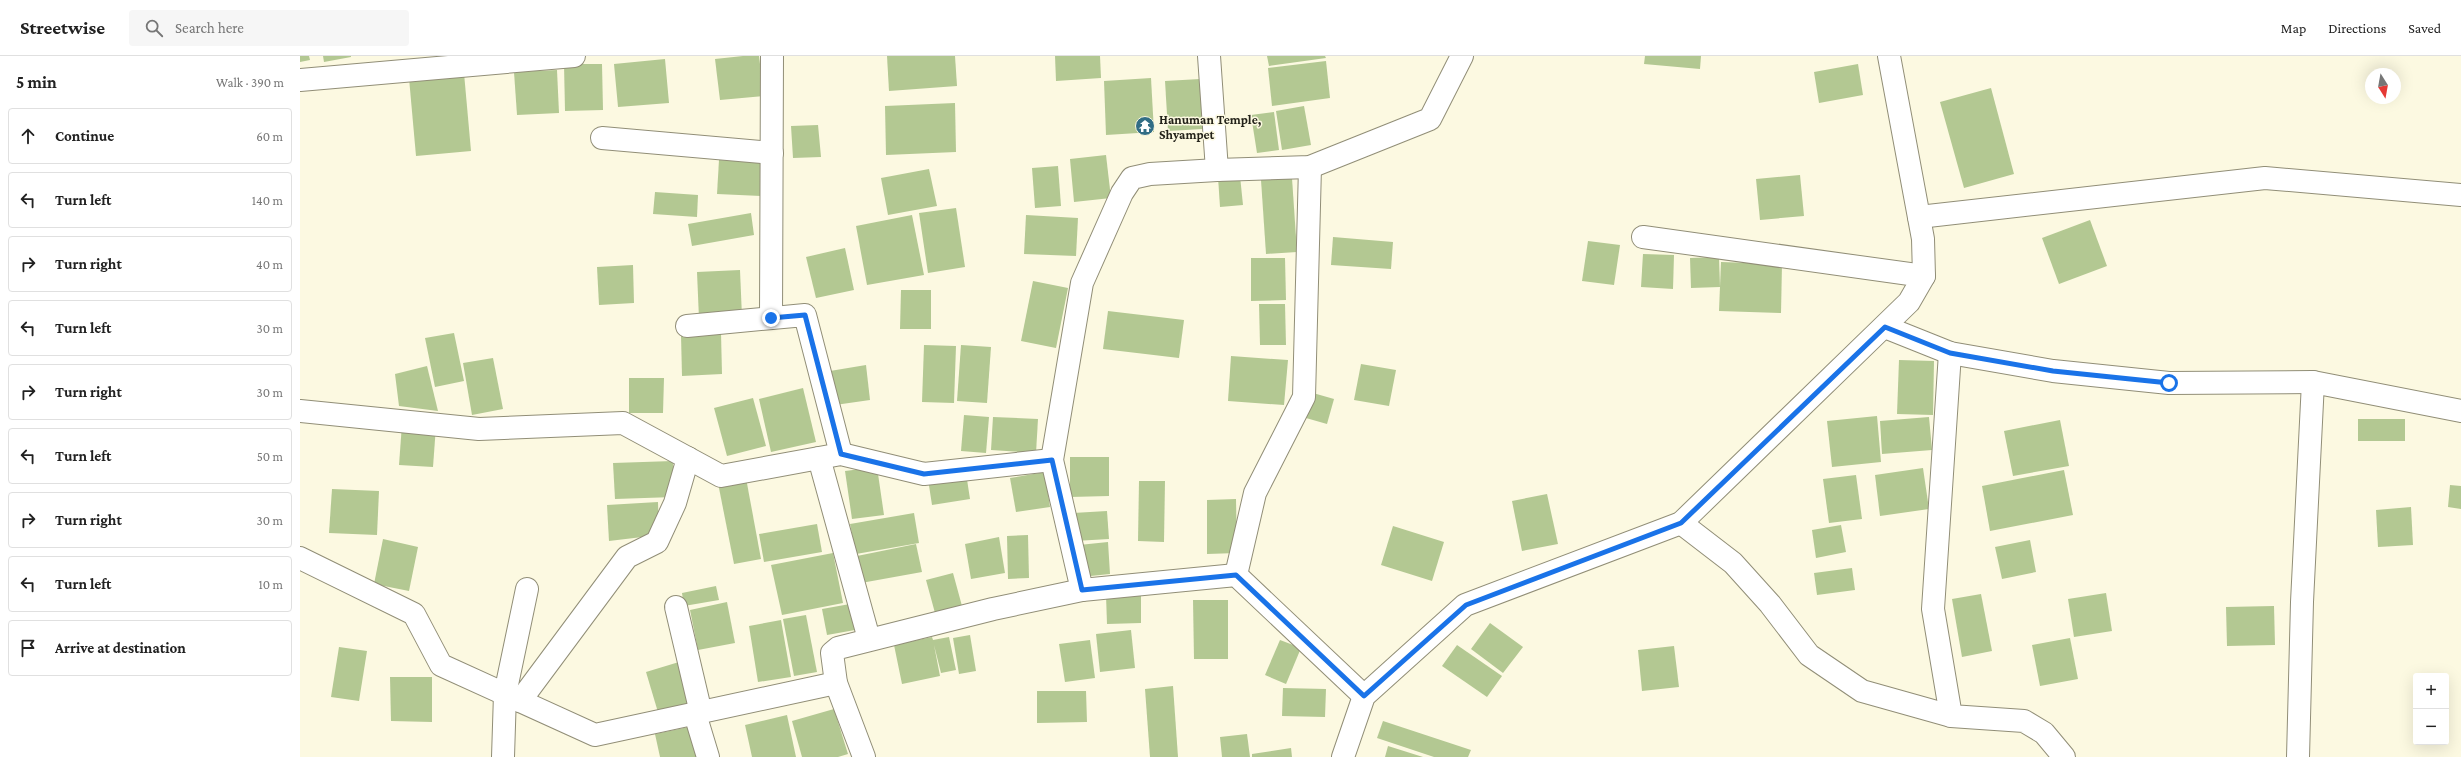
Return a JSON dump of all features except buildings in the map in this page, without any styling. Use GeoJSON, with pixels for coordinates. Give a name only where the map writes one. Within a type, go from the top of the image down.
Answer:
{"type":"FeatureCollection","features":[{"type":"Feature","properties":{"kind":"street"},"geometry":{"type":"LineString","coordinates":[[300,80],[434,62],[574,56]]}},
{"type":"Feature","properties":{"kind":"street"},"geometry":{"type":"LineString","coordinates":[[771,318],[772,56]]}},
{"type":"Feature","properties":{"kind":"street"},"geometry":{"type":"LineString","coordinates":[[1209,56],[1217,170]]}},
{"type":"Feature","properties":{"kind":"street"},"geometry":{"type":"LineString","coordinates":[[1082,590],[1052,460],[1082,283],[1122,193],[1132,178],[1150,174],[1310,167],[1430,119],[1462,56]]}},
{"type":"Feature","properties":{"kind":"street"},"geometry":{"type":"LineString","coordinates":[[1343,757],[1364,696],[1466,605],[1681,523],[1885,327],[1909,302],[1924,276],[1919,217],[1889,56]]}},
{"type":"Feature","properties":{"kind":"street"},"geometry":{"type":"LineString","coordinates":[[602,138],[772,153]]}},
{"type":"Feature","properties":{"kind":"street"},"geometry":{"type":"LineString","coordinates":[[1236,575],[1255,493],[1304,397],[1310,167]]}},
{"type":"Feature","properties":{"kind":"street"},"geometry":{"type":"LineString","coordinates":[[1919,217],[2266,178],[2461,195]]}},
{"type":"Feature","properties":{"kind":"street"},"geometry":{"type":"LineString","coordinates":[[1643,237],[1924,276]]}},
{"type":"Feature","properties":{"kind":"street"},"geometry":{"type":"LineString","coordinates":[[687,326],[805,315],[841,454]]}},
{"type":"Feature","properties":{"kind":"street"},"geometry":{"type":"LineString","coordinates":[[1885,327],[1950,353],[2053,371],[2169,383],[2313,382],[2461,411]]}},
{"type":"Feature","properties":{"kind":"street"},"geometry":{"type":"LineString","coordinates":[[1950,353],[1939,482],[1933,609],[1951,716]]}},
{"type":"Feature","properties":{"kind":"street"},"geometry":{"type":"LineString","coordinates":[[2298,757],[2302,602],[2313,382]]}},
{"type":"Feature","properties":{"kind":"street"},"geometry":{"type":"LineString","coordinates":[[300,411],[479,429],[623,423],[721,476],[841,454],[924,474],[1052,460]]}},
{"type":"Feature","properties":{"kind":"street"},"geometry":{"type":"LineString","coordinates":[[512,698],[627,557],[657,542],[675,503],[688,458]]}},
{"type":"Feature","properties":{"kind":"street"},"geometry":{"type":"LineString","coordinates":[[819,458],[869,639]]}},
{"type":"Feature","properties":{"kind":"street"},"geometry":{"type":"LineString","coordinates":[[1681,523],[1733,563],[1770,604],[1809,655],[1862,691],[1951,716],[2024,721],[2044,734],[2064,757]]}},
{"type":"Feature","properties":{"kind":"street"},"geometry":{"type":"LineString","coordinates":[[301,562],[414,614],[441,665],[595,735],[836,683]]}},
{"type":"Feature","properties":{"kind":"street"},"geometry":{"type":"LineString","coordinates":[[864,757],[836,683],[832,653],[838,648],[869,639],[1082,590],[1236,575],[1364,696]]}},
{"type":"Feature","properties":{"kind":"street"},"geometry":{"type":"LineString","coordinates":[[503,757],[527,589]]}},
{"type":"Feature","properties":{"kind":"street"},"geometry":{"type":"LineString","coordinates":[[676,607],[708,757]]}},
{"type":"Feature","properties":{"kind":"place","name":"Hanuman Temple, Shyampet"},"geometry":{"type":"Point","coordinates":[1145,126]}},
{"type":"Feature","properties":{"kind":"route"},"geometry":{"type":"LineString","coordinates":[[771,318],[805,315],[841,454],[924,474],[1052,460],[1082,590],[1236,575],[1364,696],[1466,605],[1681,523],[1885,327],[1950,353],[2053,371],[2169,383]]}}]}
